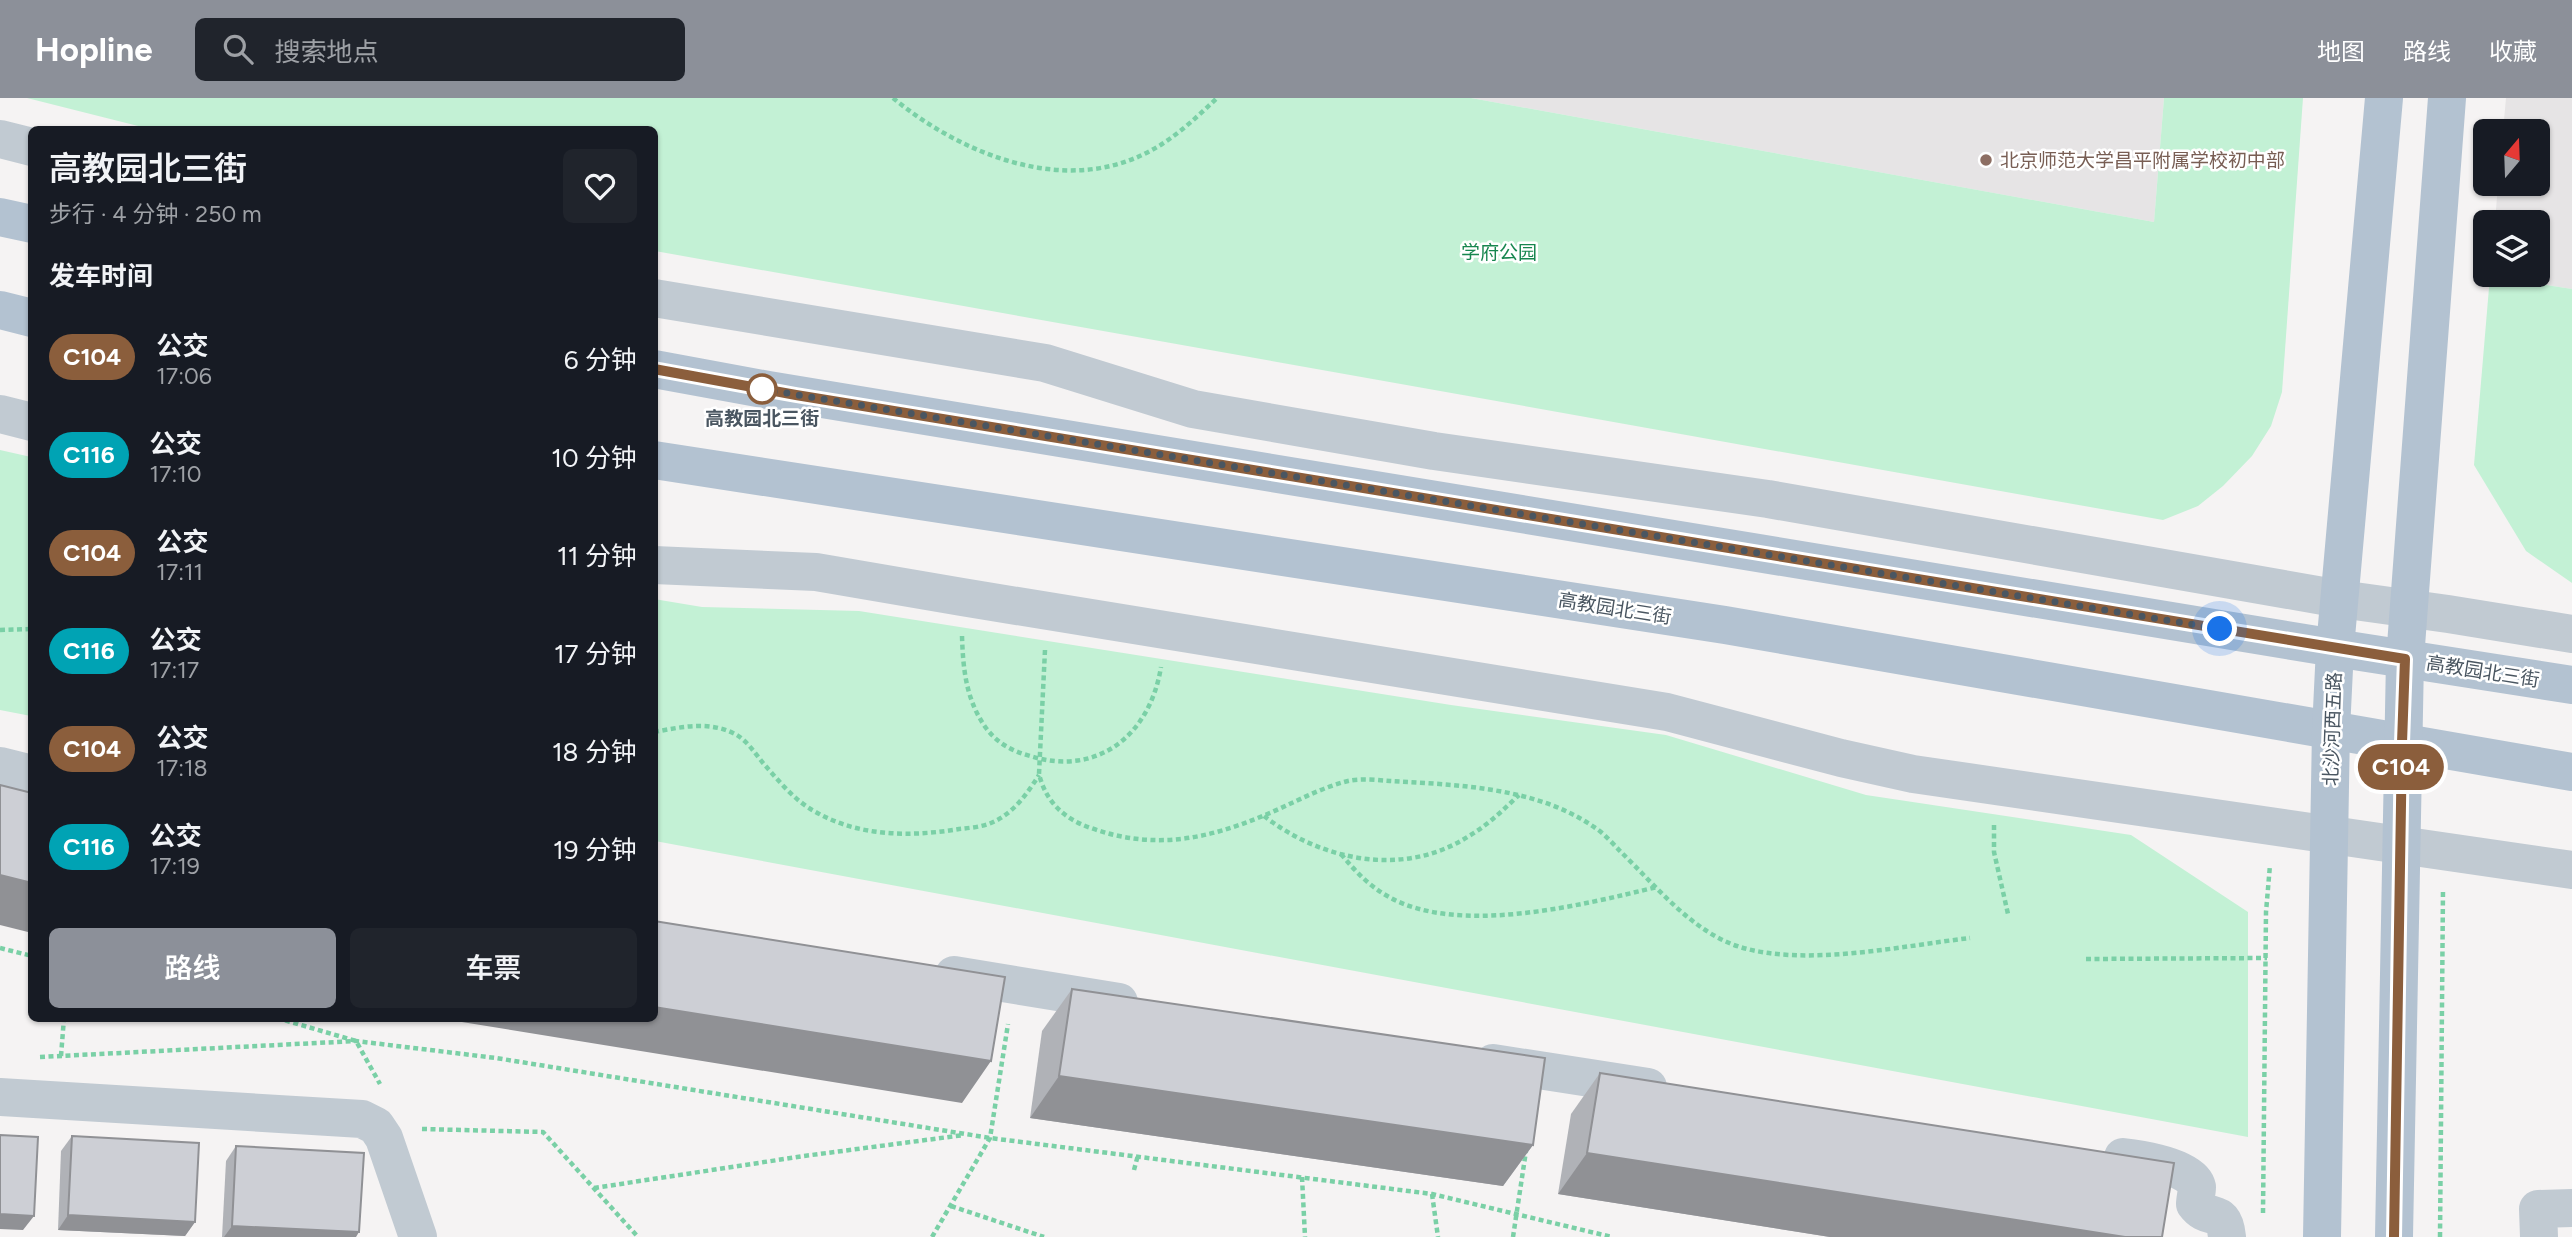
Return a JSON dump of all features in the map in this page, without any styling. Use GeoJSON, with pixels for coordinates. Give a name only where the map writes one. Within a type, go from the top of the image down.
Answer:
{"type":"FeatureCollection","features":[{"type":"Feature","properties":{"kind":"main road","name":"北沙河西五路"},"geometry":{"type":"LineString","coordinates":[[2322,1237],[2331,730],[2335,648],[2384,98]]}},
{"type":"Feature","properties":{"kind":"main road"},"geometry":{"type":"LineString","coordinates":[[2395,1237],[2405,659],[2448,98]]}},
{"type":"Feature","properties":{"kind":"main road"},"geometry":{"type":"LineString","coordinates":[[0,217],[28,223]]}},
{"type":"Feature","properties":{"kind":"main road"},"geometry":{"type":"LineString","coordinates":[[0,310],[28,317]]}},
{"type":"Feature","properties":{"kind":"main road","name":"高教园北三街"},"geometry":{"type":"LineString","coordinates":[[658,370],[796,395],[2572,685]]}},
{"type":"Feature","properties":{"kind":"main road","name":"高教园北三街"},"geometry":{"type":"LineString","coordinates":[[658,461],[1724,625],[2572,772]]}},
{"type":"Feature","properties":{"kind":"street"},"geometry":{"type":"LineString","coordinates":[[0,139],[28,146]]}},
{"type":"Feature","properties":{"kind":"street"},"geometry":{"type":"LineString","coordinates":[[658,299],[1045,363],[1193,410],[1434,450],[1768,499],[2276,586],[2340,600],[2572,634]]}},
{"type":"Feature","properties":{"kind":"street"},"geometry":{"type":"LineString","coordinates":[[0,414],[28,421]]}},
{"type":"Feature","properties":{"kind":"street"},"geometry":{"type":"LineString","coordinates":[[658,565],[816,572],[871,580],[1667,712],[1913,774],[2572,870]]}},
{"type":"Feature","properties":{"kind":"street"},"geometry":{"type":"LineString","coordinates":[[0,766],[28,773]]}},
{"type":"Feature","properties":{"kind":"street"},"geometry":{"type":"LineString","coordinates":[[919,969],[1149,1007]]}},
{"type":"Feature","properties":{"kind":"street"},"geometry":{"type":"LineString","coordinates":[[1460,1058],[1678,1091]]}},
{"type":"Feature","properties":{"kind":"street"},"geometry":{"type":"LineString","coordinates":[[0,1097],[362,1119],[382,1132],[418,1237]]}},
{"type":"Feature","properties":{"kind":"street"},"geometry":{"type":"LineString","coordinates":[[2093,1152],[2134,1158],[2182,1172],[2197,1186],[2195,1204],[2198,1209],[2223,1219],[2227,1237]]}},
{"type":"Feature","properties":{"kind":"street"},"geometry":{"type":"LineString","coordinates":[[2539,1237],[2538,1209],[2572,1208]]}},
{"type":"Feature","properties":{"kind":"path"},"geometry":{"type":"LineString","coordinates":[[893,98],[947,136],[1018,165],[1062,170],[1107,167],[1150,152],[1191,122],[1217,98]]}},
{"type":"Feature","properties":{"kind":"path"},"geometry":{"type":"LineString","coordinates":[[962,625],[963,665],[972,706],[986,729],[1000,743],[1040,759],[1085,761],[1098,757],[1123,741],[1135,729],[1151,701],[1159,682],[1162,662]]}},
{"type":"Feature","properties":{"kind":"path"},"geometry":{"type":"LineString","coordinates":[[0,630],[28,629]]}},
{"type":"Feature","properties":{"kind":"path"},"geometry":{"type":"LineString","coordinates":[[1046,641],[1039,774],[1044,793],[1063,816],[1117,838],[1144,842],[1179,840],[1212,834],[1264,816],[1348,781],[1391,781],[1519,795],[1572,814],[1595,827],[1710,935],[1738,946],[1791,957],[1970,938]]}},
{"type":"Feature","properties":{"kind":"path"},"geometry":{"type":"LineString","coordinates":[[658,731],[700,726],[735,734],[749,745],[786,788],[812,810],[843,824],[871,831],[907,835],[990,823],[1012,811],[1039,774]]}},
{"type":"Feature","properties":{"kind":"path"},"geometry":{"type":"LineString","coordinates":[[1264,816],[1299,838],[1341,854],[1356,859],[1391,862],[1432,853],[1469,836],[1519,795]]}},
{"type":"Feature","properties":{"kind":"path"},"geometry":{"type":"LineString","coordinates":[[1994,822],[1994,852],[2008,914]]}},
{"type":"Feature","properties":{"kind":"path"},"geometry":{"type":"LineString","coordinates":[[1341,854],[1368,883],[1390,897],[1408,905],[1463,915],[1536,911],[1657,887]]}},
{"type":"Feature","properties":{"kind":"path"},"geometry":{"type":"LineString","coordinates":[[2263,1215],[2266,912],[2270,861]]}},
{"type":"Feature","properties":{"kind":"path"},"geometry":{"type":"LineString","coordinates":[[2440,1237],[2444,882]]}},
{"type":"Feature","properties":{"kind":"path"},"geometry":{"type":"LineString","coordinates":[[0,948],[28,955]]}},
{"type":"Feature","properties":{"kind":"path"},"geometry":{"type":"LineString","coordinates":[[2086,959],[2267,958]]}},
{"type":"Feature","properties":{"kind":"path"},"geometry":{"type":"LineString","coordinates":[[932,1237],[990,1138],[1014,985]]}},
{"type":"Feature","properties":{"kind":"path"},"geometry":{"type":"LineString","coordinates":[[61,1056],[64,1022]]}},
{"type":"Feature","properties":{"kind":"path"},"geometry":{"type":"LineString","coordinates":[[290,1022],[356,1041],[496,1058],[990,1138],[1432,1194],[1612,1237]]}},
{"type":"Feature","properties":{"kind":"path"},"geometry":{"type":"LineString","coordinates":[[36,1058],[356,1041]]}},
{"type":"Feature","properties":{"kind":"path"},"geometry":{"type":"LineString","coordinates":[[412,1128],[543,1132],[638,1237]]}},
{"type":"Feature","properties":{"kind":"path"},"geometry":{"type":"LineString","coordinates":[[594,1188],[804,1156],[971,1135]]}},
{"type":"Feature","properties":{"kind":"path"},"geometry":{"type":"LineString","coordinates":[[1513,1237],[1527,1149]]}},
{"type":"Feature","properties":{"kind":"path"},"geometry":{"type":"LineString","coordinates":[[1134,1170],[1138,1156]]}},
{"type":"Feature","properties":{"kind":"path"},"geometry":{"type":"LineString","coordinates":[[1302,1177],[1306,1237]]}},
{"type":"Feature","properties":{"kind":"path"},"geometry":{"type":"LineString","coordinates":[[1432,1194],[1438,1237]]}},
{"type":"Feature","properties":{"kind":"path"},"geometry":{"type":"LineString","coordinates":[[951,1206],[1044,1237]]}},
{"type":"Feature","properties":{"kind":"shaded area","name":"北京师范大学昌平附属学校初中部"},"geometry":{"type":"Polygon","coordinates":[[[1471,98],[2164,98],[2154,222],[1471,98]]]}},
{"type":"Feature","properties":{"kind":"shaded area"},"geometry":{"type":"Polygon","coordinates":[[[2506,98],[2572,98],[2572,289],[2550,286],[2550,210],[2496,210],[2497,196],[2550,196],[2550,119],[2504,119],[2506,98]]]}},
{"type":"Feature","properties":{"kind":"green space","name":"学府公园"},"geometry":{"type":"Polygon","coordinates":[[[27,98],[1471,98],[2154,222],[2164,98],[2303,98],[2282,392],[2271,426],[2252,456],[2223,486],[2198,506],[2163,520],[658,252],[658,126],[138,126],[27,98]]]}},
{"type":"Feature","properties":{"kind":"green space"},"geometry":{"type":"Polygon","coordinates":[[[2550,286],[2572,289],[2572,583],[2526,551],[2474,465],[2489,287],[2550,286]]]}},
{"type":"Feature","properties":{"kind":"green space"},"geometry":{"type":"Polygon","coordinates":[[[0,450],[28,456],[28,715],[0,710],[0,450]]]}},
{"type":"Feature","properties":{"kind":"green space"},"geometry":{"type":"Polygon","coordinates":[[[658,600],[702,607],[859,611],[1451,705],[1666,735],[1866,795],[2131,835],[2248,912],[2248,1137],[658,842],[658,600]]]}},
{"type":"Feature","properties":{"kind":"building"},"geometry":{"type":"Polygon","coordinates":[[[0,785],[28,792],[28,882],[0,875],[0,785]]]}},
{"type":"Feature","properties":{"kind":"building"},"geometry":{"type":"Polygon","coordinates":[[[658,922],[1005,977],[991,1061],[658,1008],[658,922]]]}},
{"type":"Feature","properties":{"kind":"building"},"geometry":{"type":"Polygon","coordinates":[[[1072,989],[1545,1058],[1533,1145],[1059,1076],[1072,989]]]}},
{"type":"Feature","properties":{"kind":"building"},"geometry":{"type":"Polygon","coordinates":[[[1600,1073],[2174,1163],[2162,1237],[2125,1237],[1587,1153],[1600,1073]]]}},
{"type":"Feature","properties":{"kind":"building"},"geometry":{"type":"Polygon","coordinates":[[[0,1135],[38,1137],[34,1216],[0,1214],[0,1135]]]}},
{"type":"Feature","properties":{"kind":"building"},"geometry":{"type":"Polygon","coordinates":[[[72,1136],[199,1143],[195,1222],[68,1215],[72,1136]]]}},
{"type":"Feature","properties":{"kind":"building"},"geometry":{"type":"Polygon","coordinates":[[[236,1146],[364,1153],[359,1232],[232,1226],[236,1146]]]}},
{"type":"Feature","properties":{"kind":"bus line","name":"C104"},"geometry":{"type":"LineString","coordinates":[[658,370],[796,395],[2405,659],[2394,1237]]}},
{"type":"Feature","properties":{"kind":"place","name":"北京师范大学昌平附属学校初中部"},"geometry":{"type":"Point","coordinates":[1986,160]}},
{"type":"Feature","properties":{"kind":"place","name":"高教园北三街"},"geometry":{"type":"Point","coordinates":[762,389]}},
{"type":"Feature","properties":{"kind":"route"},"geometry":{"type":"LineString","coordinates":[[762,389],[2220,629]]}}]}
